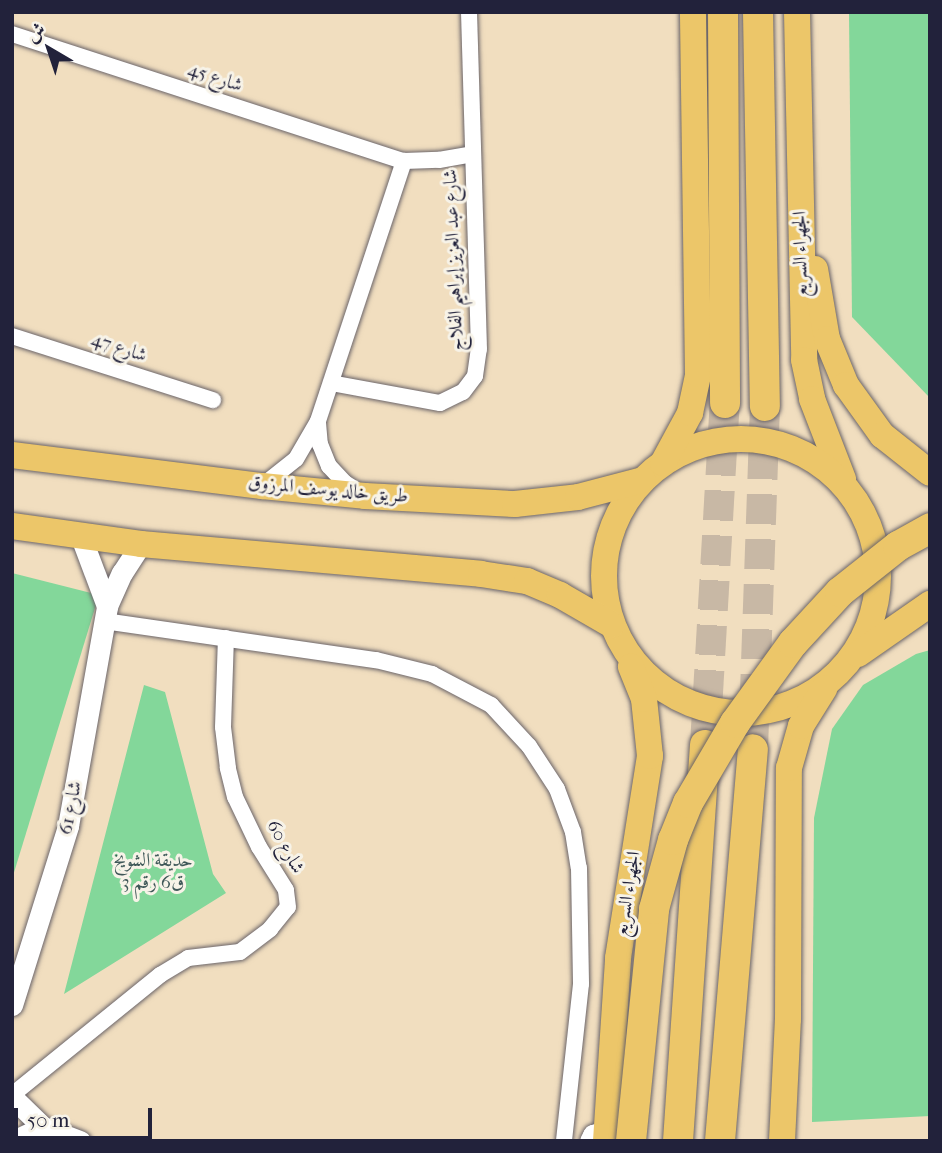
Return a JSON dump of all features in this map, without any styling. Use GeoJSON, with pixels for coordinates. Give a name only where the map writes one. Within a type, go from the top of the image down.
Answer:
{"type":"FeatureCollection","features":[{"type":"Feature","properties":{"kind":"highway"},"geometry":{"type":"LineString","coordinates":[[723,12],[725,404]]}},
{"type":"Feature","properties":{"kind":"highway","name":"الجهراء السريع"},"geometry":{"type":"LineString","coordinates":[[758,12],[765,406]]}},
{"type":"Feature","properties":{"kind":"highway"},"geometry":{"type":"LineString","coordinates":[[609,1138],[654,909],[673,840],[688,803],[735,723],[793,642],[840,592],[898,546],[930,528]]}},
{"type":"Feature","properties":{"kind":"highway"},"geometry":{"type":"LineString","coordinates":[[678,1141],[705,745]]}},
{"type":"Feature","properties":{"kind":"highway"},"geometry":{"type":"LineString","coordinates":[[720,1141],[753,749]]}},
{"type":"Feature","properties":{"kind":"main road"},"geometry":{"type":"LineString","coordinates":[[663,463],[690,413],[698,374],[693,12]]}},
{"type":"Feature","properties":{"kind":"main road","name":"الجهراء السريع"},"geometry":{"type":"LineString","coordinates":[[796,12],[804,360],[812,400],[847,487]]}},
{"type":"Feature","properties":{"kind":"main road"},"geometry":{"type":"LineString","coordinates":[[800,159],[824,324],[838,368],[873,424],[896,448],[930,473]]}},
{"type":"Feature","properties":{"kind":"main road"},"geometry":{"type":"LineString","coordinates":[[828,683],[796,703],[758,713],[720,713],[683,702],[651,681],[625,652],[612,625],[604,595],[604,564],[610,533],[624,505],[643,480],[663,463],[688,449],[716,441],[746,439],[774,442],[801,452],[826,467],[847,487],[864,514],[875,543],[878,583],[876,604],[867,633],[851,660]]}},
{"type":"Feature","properties":{"kind":"main road","name":"طريق خالد يوسف المرزوق"},"geometry":{"type":"LineString","coordinates":[[12,455],[262,486],[365,496],[515,504],[578,497],[643,480]]}},
{"type":"Feature","properties":{"kind":"main road"},"geometry":{"type":"LineString","coordinates":[[864,514],[896,530],[930,541]]}},
{"type":"Feature","properties":{"kind":"main road"},"geometry":{"type":"LineString","coordinates":[[12,526],[141,544],[516,579],[561,595],[612,625]]}},
{"type":"Feature","properties":{"kind":"main road"},"geometry":{"type":"LineString","coordinates":[[782,1141],[788,1019],[789,768],[801,726],[828,683],[851,660],[930,604]]}},
{"type":"Feature","properties":{"kind":"main road","name":"الجهراء السريع"},"geometry":{"type":"LineString","coordinates":[[609,1138],[618,958],[650,756],[644,699],[625,652]]}},
{"type":"Feature","properties":{"kind":"street","name":"شارع عبد العزيز إبراهيم الفلاج"},"geometry":{"type":"LineString","coordinates":[[331,383],[440,403],[452,400],[471,383],[478,366],[469,12]]}},
{"type":"Feature","properties":{"kind":"street","name":"شارع 45"},"geometry":{"type":"LineString","coordinates":[[12,34],[404,161]]}},
{"type":"Feature","properties":{"kind":"street","name":"شارع عبد العزيز إبراهيم الفلاج"},"geometry":{"type":"LineString","coordinates":[[404,161],[439,160],[472,154]]}},
{"type":"Feature","properties":{"kind":"street"},"geometry":{"type":"LineString","coordinates":[[262,486],[296,458],[318,421],[404,161]]}},
{"type":"Feature","properties":{"kind":"street","name":"شارع 47"},"geometry":{"type":"LineString","coordinates":[[12,336],[213,400]]}},
{"type":"Feature","properties":{"kind":"street"},"geometry":{"type":"LineString","coordinates":[[318,421],[320,444],[330,466],[345,484],[365,496]]}},
{"type":"Feature","properties":{"kind":"street"},"geometry":{"type":"LineString","coordinates":[[81,537],[106,613],[226,638],[376,660],[432,674],[491,705],[529,746],[557,789],[573,832],[579,869],[581,984],[564,1141]]}},
{"type":"Feature","properties":{"kind":"street","name":"شارع 61"},"geometry":{"type":"LineString","coordinates":[[12,1004],[68,826],[106,613],[121,573],[141,544]]}},
{"type":"Feature","properties":{"kind":"street","name":"شارع 60"},"geometry":{"type":"LineString","coordinates":[[12,1096],[160,975],[188,958],[240,952],[270,929],[288,907],[285,890],[259,848],[235,797],[228,768],[223,727],[226,638]]}},
{"type":"Feature","properties":{"kind":"street"},"geometry":{"type":"LineString","coordinates":[[12,1096],[43,1128],[80,1141]]}},
{"type":"Feature","properties":{"kind":"street"},"geometry":{"type":"LineString","coordinates":[[13,1141],[43,1128]]}},
{"type":"Feature","properties":{"kind":"green space"},"geometry":{"type":"Polygon","coordinates":[[[849,12],[930,12],[930,398],[852,317],[849,12]]]}},
{"type":"Feature","properties":{"kind":"green space"},"geometry":{"type":"Polygon","coordinates":[[[12,573],[99,595],[12,879],[12,573]]]}},
{"type":"Feature","properties":{"kind":"green space"},"geometry":{"type":"Polygon","coordinates":[[[930,650],[930,1116],[812,1122],[814,818],[832,729],[863,685],[916,654],[930,650]]]}},
{"type":"Feature","properties":{"kind":"green space","name":"حديقة الشويخ ق6 رقم 3"},"geometry":{"type":"Polygon","coordinates":[[[144,685],[165,692],[213,874],[226,893],[64,994],[144,685]]]}},
{"type":"Feature","properties":{"kind":"tunnel"},"geometry":{"type":"LineString","coordinates":[[705,745],[725,403]]}},
{"type":"Feature","properties":{"kind":"tunnel"},"geometry":{"type":"LineString","coordinates":[[753,749],[765,406]]}}]}
